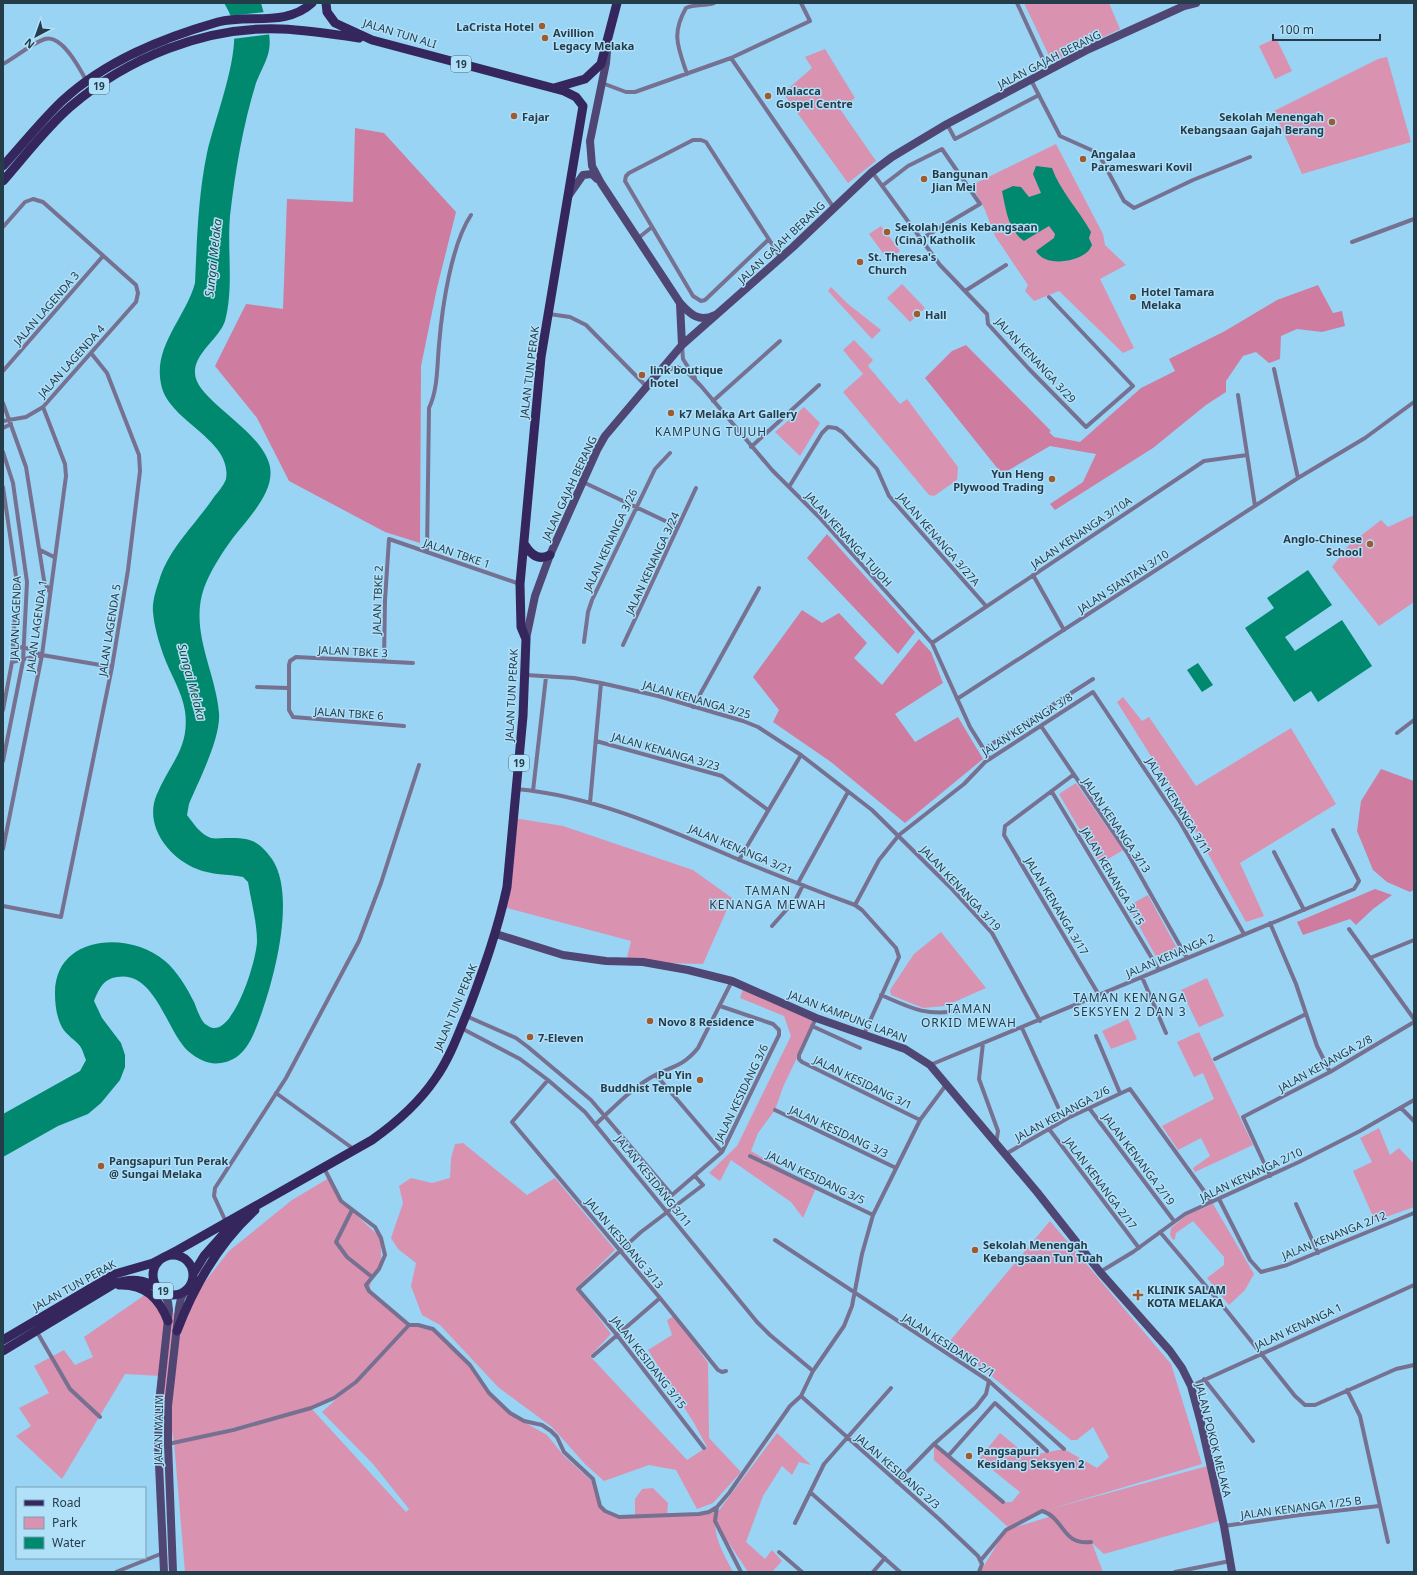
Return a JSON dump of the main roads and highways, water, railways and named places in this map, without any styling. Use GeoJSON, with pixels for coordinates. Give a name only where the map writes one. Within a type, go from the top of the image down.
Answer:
{"type":"FeatureCollection","features":[{"type":"Feature","properties":{"kind":"main road","name":"19"},"geometry":{"type":"LineString","coordinates":[[3,166],[57,106],[87,81],[129,55],[154,44],[221,22],[276,18],[298,13],[312,3]]}},
{"type":"Feature","properties":{"kind":"main road","name":"JALAN TUN ALI"},"geometry":{"type":"LineString","coordinates":[[326,3],[327,12],[335,23],[372,40],[550,88]]}},
{"type":"Feature","properties":{"kind":"main road"},"geometry":{"type":"LineString","coordinates":[[550,88],[585,79],[601,64],[607,47],[617,3]]}},
{"type":"Feature","properties":{"kind":"main road","name":"19"},"geometry":{"type":"LineString","coordinates":[[3,181],[51,126],[71,107],[96,88],[139,62],[162,52],[189,42],[222,33],[280,29],[372,40]]}},
{"type":"Feature","properties":{"kind":"main road","name":"JALAN TUN PERAK"},"geometry":{"type":"LineString","coordinates":[[3,1340],[115,1274],[162,1259],[355,1150],[396,1122],[424,1094],[445,1062],[461,1028],[496,934],[507,887],[526,675],[526,639],[521,627],[520,584],[525,545],[541,357],[583,106],[576,97],[564,91],[550,88]]}},
{"type":"Feature","properties":{"kind":"main road"},"geometry":{"type":"LineString","coordinates":[[525,545],[529,552],[539,558],[544,558],[550,555]]}},
{"type":"Feature","properties":{"kind":"main road"},"geometry":{"type":"LineString","coordinates":[[176,1331],[186,1306],[205,1272],[234,1232],[268,1198]]}},
{"type":"Feature","properties":{"kind":"main road","name":"JALAN TUN PERAK"},"geometry":{"type":"LineString","coordinates":[[193,1274],[204,1256],[244,1212]]}},
{"type":"Feature","properties":{"kind":"main road"},"geometry":{"type":"LineString","coordinates":[[162,1259],[173,1255],[184,1258],[189,1262],[193,1274]]}},
{"type":"Feature","properties":{"kind":"main road","name":"19"},"geometry":{"type":"LineString","coordinates":[[162,1259],[158,1262],[154,1273],[154,1280],[161,1290],[176,1294],[186,1290],[190,1285],[193,1274]]}},
{"type":"Feature","properties":{"kind":"main road","name":"JALAN TUN PERAK"},"geometry":{"type":"LineString","coordinates":[[3,1351],[114,1284],[131,1279],[144,1280],[161,1290]]}},
{"type":"Feature","properties":{"kind":"main road"},"geometry":{"type":"LineString","coordinates":[[106,1288],[128,1285],[139,1287],[149,1292],[164,1310],[168,1322]]}},
{"type":"Feature","properties":{"kind":"water","name":"Sungai Melaka"},"geometry":{"type":"Polygon","coordinates":[[[224,3],[261,3],[268,26],[270,44],[267,58],[251,99],[243,132],[234,183],[229,229],[230,282],[228,308],[222,328],[198,359],[195,373],[198,383],[206,394],[255,440],[265,453],[270,467],[270,477],[268,487],[257,507],[230,542],[212,570],[204,588],[200,604],[201,636],[217,698],[219,723],[213,746],[189,804],[187,815],[207,836],[213,838],[247,839],[262,847],[272,859],[279,874],[282,893],[283,913],[277,957],[267,996],[257,1027],[250,1042],[234,1059],[221,1063],[206,1062],[197,1058],[188,1051],[180,1042],[151,992],[141,983],[130,977],[112,978],[105,982],[94,1001],[102,1018],[121,1043],[125,1055],[125,1067],[120,1080],[101,1103],[88,1114],[58,1126],[3,1157],[3,1114],[80,1071],[86,1060],[80,1046],[63,1029],[59,1021],[55,1003],[58,974],[67,960],[80,949],[96,944],[114,942],[132,945],[150,951],[165,961],[174,970],[188,991],[203,1022],[213,1028],[221,1026],[237,1007],[249,977],[256,950],[256,926],[248,882],[243,877],[208,872],[187,864],[168,849],[161,839],[153,817],[157,794],[178,755],[185,735],[186,724],[185,711],[179,689],[161,649],[154,623],[154,596],[163,569],[169,558],[183,537],[224,484],[226,479],[226,465],[220,453],[210,441],[175,409],[166,397],[161,384],[160,370],[166,344],[191,296],[195,283],[198,218],[204,169],[207,153],[225,91],[234,43],[233,22],[224,3]]]}},
{"type":"Feature","properties":{"kind":"water"},"geometry":{"type":"Polygon","coordinates":[[[1036,166],[1052,168],[1060,185],[1091,232],[1089,238],[1092,245],[1088,251],[1075,259],[1068,261],[1053,261],[1040,256],[1036,251],[1054,238],[1055,234],[1049,226],[1024,241],[1014,231],[1008,219],[1002,191],[1013,186],[1021,187],[1029,197],[1041,193],[1033,174],[1036,166]]]}},
{"type":"Feature","properties":{"kind":"water"},"geometry":{"type":"Polygon","coordinates":[[[1308,570],[1332,605],[1285,637],[1295,651],[1342,620],[1372,666],[1318,702],[1311,691],[1294,702],[1245,628],[1274,608],[1267,598],[1308,570]]]}},
{"type":"Feature","properties":{"kind":"water"},"geometry":{"type":"Polygon","coordinates":[[[1198,663],[1213,685],[1202,692],[1187,670],[1198,663]]]}},
{"type":"Feature","properties":{"kind":"place","name":"LaCrista Hotel"},"geometry":{"type":"Point","coordinates":[542,26]}},
{"type":"Feature","properties":{"kind":"place","name":"Avillion Legacy Melaka"},"geometry":{"type":"Point","coordinates":[545,38]}},
{"type":"Feature","properties":{"kind":"place","name":"Malacca Gospel Centre"},"geometry":{"type":"Point","coordinates":[768,96]}},
{"type":"Feature","properties":{"kind":"place","name":"Fajar"},"geometry":{"type":"Point","coordinates":[514,116]}},
{"type":"Feature","properties":{"kind":"place","name":"Sekolah Menengah Kebangsaan Gajah Berang"},"geometry":{"type":"Point","coordinates":[1332,122]}},
{"type":"Feature","properties":{"kind":"place","name":"Angalaa Parameswari Kovil"},"geometry":{"type":"Point","coordinates":[1083,159]}},
{"type":"Feature","properties":{"kind":"place","name":"Bangunan Jian Mei"},"geometry":{"type":"Point","coordinates":[924,179]}},
{"type":"Feature","properties":{"kind":"place","name":"Sekolah Jenis Kebangsaan (Cina) Katholik"},"geometry":{"type":"Point","coordinates":[887,232]}},
{"type":"Feature","properties":{"kind":"place","name":"St. Theresa's Church"},"geometry":{"type":"Point","coordinates":[860,262]}},
{"type":"Feature","properties":{"kind":"place","name":"Hotel Tamara Melaka"},"geometry":{"type":"Point","coordinates":[1133,297]}},
{"type":"Feature","properties":{"kind":"place","name":"Hall"},"geometry":{"type":"Point","coordinates":[917,314]}},
{"type":"Feature","properties":{"kind":"place","name":"link boutique hotel"},"geometry":{"type":"Point","coordinates":[642,375]}},
{"type":"Feature","properties":{"kind":"place","name":"k7 Melaka Art Gallery"},"geometry":{"type":"Point","coordinates":[671,413]}},
{"type":"Feature","properties":{"kind":"place","name":"Yun Heng Plywood Trading"},"geometry":{"type":"Point","coordinates":[1052,479]}},
{"type":"Feature","properties":{"kind":"place","name":"Anglo-Chinese School"},"geometry":{"type":"Point","coordinates":[1370,544]}},
{"type":"Feature","properties":{"kind":"place","name":"Novo 8 Residence"},"geometry":{"type":"Point","coordinates":[650,1021]}},
{"type":"Feature","properties":{"kind":"place","name":"7-Eleven"},"geometry":{"type":"Point","coordinates":[530,1037]}},
{"type":"Feature","properties":{"kind":"place","name":"Pu Yin Buddhist Temple"},"geometry":{"type":"Point","coordinates":[700,1080]}},
{"type":"Feature","properties":{"kind":"place","name":"Pangsapuri Tun Perak @ Sungai Melaka"},"geometry":{"type":"Point","coordinates":[101,1166]}},
{"type":"Feature","properties":{"kind":"place","name":"Sekolah Menengah Kebangsaan Tun Tuah"},"geometry":{"type":"Point","coordinates":[975,1250]}},
{"type":"Feature","properties":{"kind":"place","name":"KLINIK SALAM KOTA MELAKA"},"geometry":{"type":"Point","coordinates":[1138,1295]}},
{"type":"Feature","properties":{"kind":"place","name":"Pangsapuri Kesidang Seksyen 2"},"geometry":{"type":"Point","coordinates":[969,1456]}},
{"type":"Feature","properties":{"kind":"district","name":"KAMPUNG TUJUH"},"geometry":{"type":"Point","coordinates":[711,431]}},
{"type":"Feature","properties":{"kind":"district","name":"TAMAN KENANGA MEWAH"},"geometry":{"type":"Point","coordinates":[768,897]}},
{"type":"Feature","properties":{"kind":"district","name":"TAMAN KENANGA SEKSYEN 2 DAN 3"},"geometry":{"type":"Point","coordinates":[1130,1004]}},
{"type":"Feature","properties":{"kind":"district","name":"TAMAN ORKID MEWAH"},"geometry":{"type":"Point","coordinates":[969,1015]}}]}
